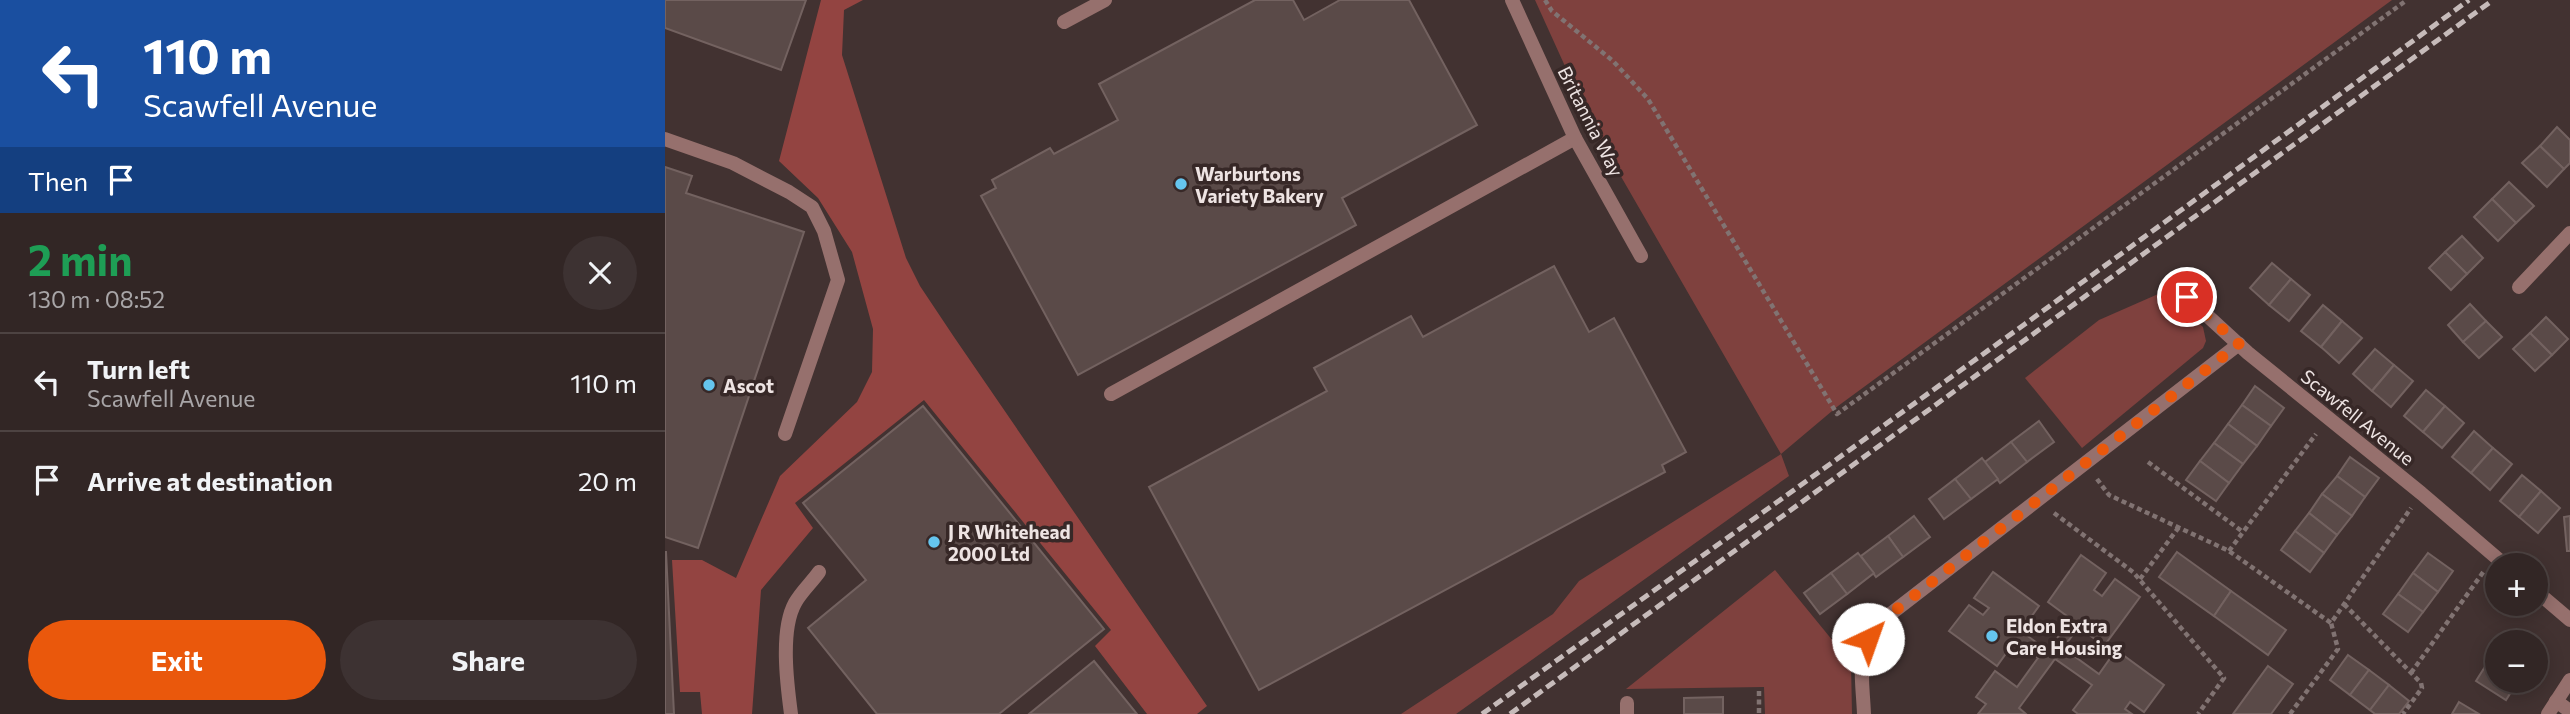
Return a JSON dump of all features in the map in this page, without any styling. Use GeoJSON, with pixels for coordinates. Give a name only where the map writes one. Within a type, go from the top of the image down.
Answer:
{"type":"FeatureCollection","features":[{"type":"Feature","properties":{"kind":"street"},"geometry":{"type":"LineString","coordinates":[[1064,22],[1105,0]]}},
{"type":"Feature","properties":{"kind":"street","name":"Britannia Way"},"geometry":{"type":"LineString","coordinates":[[1512,0],[1575,138],[1641,256]]}},
{"type":"Feature","properties":{"kind":"street"},"geometry":{"type":"LineString","coordinates":[[1111,394],[1575,138]]}},
{"type":"Feature","properties":{"kind":"street"},"geometry":{"type":"LineString","coordinates":[[665,139],[733,163],[789,192],[812,207],[824,231],[838,280],[785,434]]}},
{"type":"Feature","properties":{"kind":"street"},"geometry":{"type":"LineString","coordinates":[[2519,287],[2570,233]]}},
{"type":"Feature","properties":{"kind":"street","name":"Scawfell Avenue"},"geometry":{"type":"LineString","coordinates":[[2187,297],[2239,344],[2491,553]]}},
{"type":"Feature","properties":{"kind":"street"},"geometry":{"type":"LineString","coordinates":[[1864,714],[1862,661],[1868,639],[1884,619],[2239,344]]}},
{"type":"Feature","properties":{"kind":"street"},"geometry":{"type":"LineString","coordinates":[[791,714],[785,675],[789,625],[794,604],[819,572]]}},
{"type":"Feature","properties":{"kind":"street"},"geometry":{"type":"LineString","coordinates":[[2548,601],[2570,620]]}},
{"type":"Feature","properties":{"kind":"street"},"geometry":{"type":"LineString","coordinates":[[2548,714],[2570,680]]}},
{"type":"Feature","properties":{"kind":"street"},"geometry":{"type":"LineString","coordinates":[[2556,701],[2570,711]]}},
{"type":"Feature","properties":{"kind":"path"},"geometry":{"type":"LineString","coordinates":[[1545,0],[1552,10],[1613,61],[1648,99],[1837,414],[2406,0]]}},
{"type":"Feature","properties":{"kind":"path"},"geometry":{"type":"LineString","coordinates":[[2229,551],[2328,418]]}},
{"type":"Feature","properties":{"kind":"path"},"geometry":{"type":"LineString","coordinates":[[2148,462],[2243,532]]}},
{"type":"Feature","properties":{"kind":"path"},"geometry":{"type":"LineString","coordinates":[[2086,464],[2109,495],[2229,551],[2331,624],[2338,649],[2290,714]]}},
{"type":"Feature","properties":{"kind":"path"},"geometry":{"type":"LineString","coordinates":[[2331,624],[2421,493]]}},
{"type":"Feature","properties":{"kind":"path"},"geometry":{"type":"LineString","coordinates":[[2038,501],[2133,572],[2224,678],[2199,714]]}},
{"type":"Feature","properties":{"kind":"path"},"geometry":{"type":"LineString","coordinates":[[2140,579],[2179,526]]}},
{"type":"Feature","properties":{"kind":"path"},"geometry":{"type":"LineString","coordinates":[[2411,673],[2485,580]]}},
{"type":"Feature","properties":{"kind":"path"},"geometry":{"type":"LineString","coordinates":[[2344,604],[2421,683],[2422,688],[2403,714]]}},
{"type":"Feature","properties":{"kind":"path"},"geometry":{"type":"LineString","coordinates":[[1759,691],[1759,714]]}},
{"type":"Feature","properties":{"kind":"shaded area"},"geometry":{"type":"Polygon","coordinates":[[[821,0],[863,0],[844,10],[842,55],[906,258],[920,286],[1207,706],[1197,714],[1147,714],[1095,646],[1111,630],[924,400],[795,503],[813,528],[761,590],[752,714],[702,714],[700,692],[680,692],[672,560],[702,560],[736,578],[780,476],[857,402],[872,372],[873,329],[852,252],[818,198],[779,161],[821,0]]]}},
{"type":"Feature","properties":{"kind":"shaded area"},"geometry":{"type":"Polygon","coordinates":[[[1535,0],[2392,0],[1838,406],[1781,454],[1593,128],[1535,0]]]}},
{"type":"Feature","properties":{"kind":"shaded area"},"geometry":{"type":"Polygon","coordinates":[[[2165,291],[2203,327],[2206,341],[2203,348],[2082,448],[2025,378],[2099,320],[2165,291]]]}},
{"type":"Feature","properties":{"kind":"shaded area"},"geometry":{"type":"Polygon","coordinates":[[[1781,454],[1789,476],[1456,714],[1401,714],[1553,614],[1579,581],[1781,454]]]}},
{"type":"Feature","properties":{"kind":"shaded area"},"geometry":{"type":"Polygon","coordinates":[[[1775,570],[1851,663],[1852,714],[1765,714],[1764,687],[1626,689],[1775,570]]]}},
{"type":"Feature","properties":{"kind":"building"},"geometry":{"type":"Polygon","coordinates":[[[665,0],[806,0],[781,70],[665,28],[665,0]]]}},
{"type":"Feature","properties":{"kind":"building","name":"Warburtons Variety Bakery"},"geometry":{"type":"Polygon","coordinates":[[[1255,0],[1293,0],[1304,20],[1340,0],[1409,0],[1477,125],[1342,198],[1356,225],[1078,375],[981,196],[996,188],[992,180],[1050,148],[1054,154],[1118,120],[1099,84],[1255,0]]]}},
{"type":"Feature","properties":{"kind":"building"},"geometry":{"type":"Polygon","coordinates":[[[2557,127],[2570,140],[2570,163],[2564,169],[2540,146],[2557,127]]]}},
{"type":"Feature","properties":{"kind":"building"},"geometry":{"type":"Polygon","coordinates":[[[2540,146],[2564,169],[2547,187],[2522,163],[2540,146]]]}},
{"type":"Feature","properties":{"kind":"building","name":"Ascot"},"geometry":{"type":"Polygon","coordinates":[[[665,167],[692,176],[686,193],[804,232],[698,548],[665,537],[665,167]]]}},
{"type":"Feature","properties":{"kind":"building"},"geometry":{"type":"Polygon","coordinates":[[[2509,182],[2534,206],[2516,223],[2492,199],[2509,182]]]}},
{"type":"Feature","properties":{"kind":"building"},"geometry":{"type":"Polygon","coordinates":[[[2492,199],[2516,223],[2498,241],[2474,217],[2492,199]]]}},
{"type":"Feature","properties":{"kind":"building"},"geometry":{"type":"Polygon","coordinates":[[[2462,236],[2483,258],[2467,274],[2445,252],[2462,236]]]}},
{"type":"Feature","properties":{"kind":"building"},"geometry":{"type":"Polygon","coordinates":[[[2445,252],[2467,274],[2451,290],[2429,268],[2445,252]]]}},
{"type":"Feature","properties":{"kind":"building"},"geometry":{"type":"Polygon","coordinates":[[[2272,263],[2291,279],[2269,305],[2250,288],[2272,263]]]}},
{"type":"Feature","properties":{"kind":"building"},"geometry":{"type":"Polygon","coordinates":[[[1554,266],[1589,332],[1614,318],[1686,452],[1662,465],[1665,472],[1259,690],[1149,487],[1327,391],[1314,368],[1411,316],[1423,337],[1554,266]]]}},
{"type":"Feature","properties":{"kind":"building"},"geometry":{"type":"Polygon","coordinates":[[[2291,279],[2310,295],[2289,321],[2269,305],[2291,279]]]}},
{"type":"Feature","properties":{"kind":"building"},"geometry":{"type":"Polygon","coordinates":[[[2470,304],[2486,321],[2463,342],[2448,325],[2470,304]]]}},
{"type":"Feature","properties":{"kind":"building"},"geometry":{"type":"Polygon","coordinates":[[[2323,305],[2342,321],[2321,347],[2301,331],[2323,305]]]}},
{"type":"Feature","properties":{"kind":"building"},"geometry":{"type":"Polygon","coordinates":[[[2546,317],[2568,339],[2552,355],[2530,333],[2546,317]]]}},
{"type":"Feature","properties":{"kind":"building"},"geometry":{"type":"Polygon","coordinates":[[[2342,321],[2362,338],[2339,363],[2321,347],[2342,321]]]}},
{"type":"Feature","properties":{"kind":"building"},"geometry":{"type":"Polygon","coordinates":[[[2486,321],[2502,337],[2479,358],[2463,342],[2486,321]]]}},
{"type":"Feature","properties":{"kind":"building"},"geometry":{"type":"Polygon","coordinates":[[[2530,333],[2552,355],[2535,371],[2513,349],[2530,333]]]}},
{"type":"Feature","properties":{"kind":"building"},"geometry":{"type":"Polygon","coordinates":[[[2375,349],[2394,365],[2372,391],[2353,374],[2375,349]]]}},
{"type":"Feature","properties":{"kind":"building"},"geometry":{"type":"Polygon","coordinates":[[[2394,365],[2413,381],[2391,407],[2372,391],[2394,365]]]}},
{"type":"Feature","properties":{"kind":"building"},"geometry":{"type":"Polygon","coordinates":[[[2255,386],[2284,408],[2271,426],[2242,405],[2255,386]]]}},
{"type":"Feature","properties":{"kind":"building"},"geometry":{"type":"Polygon","coordinates":[[[2426,390],[2445,406],[2423,432],[2404,416],[2426,390]]]}},
{"type":"Feature","properties":{"kind":"building"},"geometry":{"type":"Polygon","coordinates":[[[2242,405],[2271,426],[2257,446],[2228,424],[2242,405]]]}},
{"type":"Feature","properties":{"kind":"building","name":"J R Whitehead 2000 Ltd"},"geometry":{"type":"Polygon","coordinates":[[[923,406],[1104,629],[999,714],[877,714],[808,628],[866,580],[803,503],[923,406]]]}},
{"type":"Feature","properties":{"kind":"building"},"geometry":{"type":"Polygon","coordinates":[[[2445,406],[2464,423],[2442,448],[2423,432],[2445,406]]]}},
{"type":"Feature","properties":{"kind":"building"},"geometry":{"type":"Polygon","coordinates":[[[2039,421],[2054,442],[2027,462],[2011,442],[2039,421]]]}},
{"type":"Feature","properties":{"kind":"building"},"geometry":{"type":"Polygon","coordinates":[[[2228,424],[2257,446],[2243,464],[2214,443],[2228,424]]]}},
{"type":"Feature","properties":{"kind":"building"},"geometry":{"type":"Polygon","coordinates":[[[2474,431],[2493,448],[2471,473],[2452,457],[2474,431]]]}},
{"type":"Feature","properties":{"kind":"building"},"geometry":{"type":"Polygon","coordinates":[[[2011,442],[2027,462],[2000,483],[1985,462],[2011,442]]]}},
{"type":"Feature","properties":{"kind":"building"},"geometry":{"type":"Polygon","coordinates":[[[2214,443],[2243,464],[2229,483],[2200,461],[2214,443]]]}},
{"type":"Feature","properties":{"kind":"building"},"geometry":{"type":"Polygon","coordinates":[[[2493,448],[2512,464],[2490,490],[2471,473],[2493,448]]]}},
{"type":"Feature","properties":{"kind":"building"},"geometry":{"type":"Polygon","coordinates":[[[2350,457],[2379,478],[2365,497],[2337,476],[2350,457]]]}},
{"type":"Feature","properties":{"kind":"building"},"geometry":{"type":"Polygon","coordinates":[[[1982,458],[1998,479],[1971,499],[1955,479],[1982,458]]]}},
{"type":"Feature","properties":{"kind":"building"},"geometry":{"type":"Polygon","coordinates":[[[2200,461],[2229,483],[2216,501],[2186,480],[2200,461]]]}},
{"type":"Feature","properties":{"kind":"building"},"geometry":{"type":"Polygon","coordinates":[[[2522,475],[2541,491],[2519,517],[2500,501],[2522,475]]]}},
{"type":"Feature","properties":{"kind":"building"},"geometry":{"type":"Polygon","coordinates":[[[2337,476],[2365,497],[2352,516],[2322,494],[2337,476]]]}},
{"type":"Feature","properties":{"kind":"building"},"geometry":{"type":"Polygon","coordinates":[[[1955,479],[1971,499],[1944,519],[1929,499],[1955,479]]]}},
{"type":"Feature","properties":{"kind":"building"},"geometry":{"type":"Polygon","coordinates":[[[2541,491],[2560,508],[2538,533],[2519,517],[2541,491]]]}},
{"type":"Feature","properties":{"kind":"building"},"geometry":{"type":"Polygon","coordinates":[[[2322,494],[2352,516],[2337,535],[2309,513],[2322,494]]]}},
{"type":"Feature","properties":{"kind":"building"},"geometry":{"type":"Polygon","coordinates":[[[2309,513],[2337,535],[2324,553],[2295,531],[2309,513]]]}},
{"type":"Feature","properties":{"kind":"building"},"geometry":{"type":"Polygon","coordinates":[[[1914,516],[1930,537],[1903,557],[1888,536],[1914,516]]]}},
{"type":"Feature","properties":{"kind":"building"},"geometry":{"type":"Polygon","coordinates":[[[2570,516],[2570,551],[2567,551],[2564,517],[2570,516]]]}},
{"type":"Feature","properties":{"kind":"building"},"geometry":{"type":"Polygon","coordinates":[[[2295,531],[2324,553],[2310,572],[2281,550],[2295,531]]]}},
{"type":"Feature","properties":{"kind":"building"},"geometry":{"type":"Polygon","coordinates":[[[1888,536],[1903,557],[1876,577],[1861,556],[1888,536]]]}},
{"type":"Feature","properties":{"kind":"building"},"geometry":{"type":"Polygon","coordinates":[[[666,552],[674,714],[665,714],[666,552]]]}},
{"type":"Feature","properties":{"kind":"building"},"geometry":{"type":"Polygon","coordinates":[[[2177,552],[2231,591],[2214,616],[2159,577],[2177,552]]]}},
{"type":"Feature","properties":{"kind":"building"},"geometry":{"type":"Polygon","coordinates":[[[1858,553],[1874,573],[1847,594],[1831,573],[1858,553]]]}},
{"type":"Feature","properties":{"kind":"building"},"geometry":{"type":"Polygon","coordinates":[[[2428,553],[2453,571],[2438,592],[2413,573],[2428,553]]]}},
{"type":"Feature","properties":{"kind":"building","name":"Eldon Extra Care Housing"},"geometry":{"type":"Polygon","coordinates":[[[2081,555],[2106,573],[2094,590],[2102,596],[2115,579],[2140,597],[2104,646],[2079,627],[2063,648],[2099,674],[2116,650],[2164,685],[2144,712],[2130,702],[2125,709],[2132,714],[2078,714],[2073,710],[2092,685],[2055,659],[2019,708],[2026,714],[1978,714],[1986,704],[1976,697],[1995,671],[2017,687],[2038,658],[2015,641],[1997,666],[1949,631],[1969,605],[1983,615],[1989,608],[1974,598],[1993,572],[2039,606],[2021,631],[2048,651],[2071,619],[2048,602],[2081,555]]]}},
{"type":"Feature","properties":{"kind":"building"},"geometry":{"type":"Polygon","coordinates":[[[1831,573],[1847,594],[1820,614],[1804,593],[1831,573]]]}},
{"type":"Feature","properties":{"kind":"building"},"geometry":{"type":"Polygon","coordinates":[[[2413,573],[2438,592],[2423,612],[2398,594],[2413,573]]]}},
{"type":"Feature","properties":{"kind":"building"},"geometry":{"type":"Polygon","coordinates":[[[2231,591],[2286,630],[2268,655],[2214,616],[2231,591]]]}},
{"type":"Feature","properties":{"kind":"building"},"geometry":{"type":"Polygon","coordinates":[[[2398,594],[2423,612],[2408,632],[2383,614],[2398,594]]]}},
{"type":"Feature","properties":{"kind":"building"},"geometry":{"type":"Polygon","coordinates":[[[2348,655],[2369,670],[2350,695],[2330,680],[2348,655]]]}},
{"type":"Feature","properties":{"kind":"building"},"geometry":{"type":"Polygon","coordinates":[[[1094,661],[1137,714],[1029,714],[1094,661]]]}},
{"type":"Feature","properties":{"kind":"building"},"geometry":{"type":"Polygon","coordinates":[[[2268,666],[2293,684],[2271,714],[2233,714],[2268,666]]]}},
{"type":"Feature","properties":{"kind":"building"},"geometry":{"type":"Polygon","coordinates":[[[2485,667],[2485,687],[2476,681],[2485,667]]]}},
{"type":"Feature","properties":{"kind":"building"},"geometry":{"type":"Polygon","coordinates":[[[2369,670],[2389,685],[2370,710],[2350,695],[2369,670]]]}},
{"type":"Feature","properties":{"kind":"building"},"geometry":{"type":"Polygon","coordinates":[[[2389,685],[2409,701],[2399,714],[2375,714],[2370,710],[2389,685]]]}},
{"type":"Feature","properties":{"kind":"building"},"geometry":{"type":"Polygon","coordinates":[[[2495,693],[2510,693],[2506,700],[2495,693]]]}},
{"type":"Feature","properties":{"kind":"building"},"geometry":{"type":"Polygon","coordinates":[[[1723,697],[1723,714],[1684,714],[1684,698],[1723,697]]]}},
{"type":"Feature","properties":{"kind":"building"},"geometry":{"type":"Polygon","coordinates":[[[2459,702],[2479,714],[2452,714],[2459,702]]]}},
{"type":"Feature","properties":{"kind":"railway"},"geometry":{"type":"LineString","coordinates":[[1482,714],[2025,324],[2469,0]]}},
{"type":"Feature","properties":{"kind":"railway"},"geometry":{"type":"LineString","coordinates":[[1510,714],[2493,0]]}},
{"type":"Feature","properties":{"kind":"place","name":"Warburtons Variety Bakery"},"geometry":{"type":"Point","coordinates":[1181,184]}},
{"type":"Feature","properties":{"kind":"place","name":"Ascot"},"geometry":{"type":"Point","coordinates":[709,385]}},
{"type":"Feature","properties":{"kind":"place","name":"J R Whitehead 2000 Ltd"},"geometry":{"type":"Point","coordinates":[934,542]}},
{"type":"Feature","properties":{"kind":"place","name":"Eldon Extra Care Housing"},"geometry":{"type":"Point","coordinates":[1992,636]}},
{"type":"Feature","properties":{"kind":"route"},"geometry":{"type":"LineString","coordinates":[[1868,639],[1884,619],[2239,344],[2187,297]]}}]}
